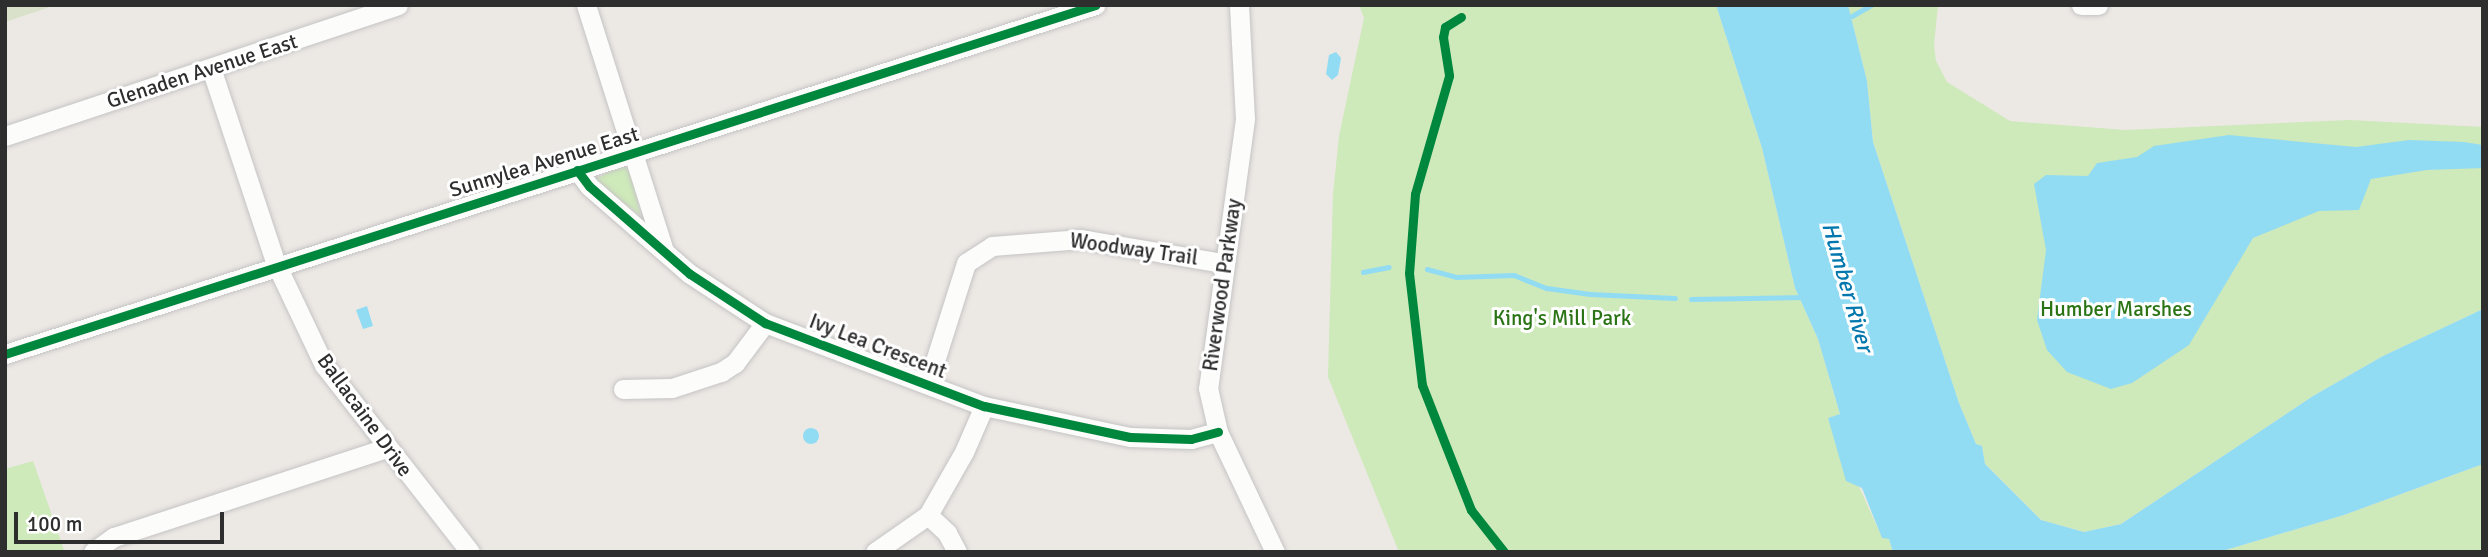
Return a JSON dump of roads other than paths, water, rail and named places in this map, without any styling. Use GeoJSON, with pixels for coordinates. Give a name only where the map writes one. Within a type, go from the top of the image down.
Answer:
{"type":"FeatureCollection","features":[{"type":"Feature","properties":{"kind":"street","name":"Glenaden Avenue East"},"geometry":{"type":"LineString","coordinates":[[5,136],[398,5]]}},
{"type":"Feature","properties":{"kind":"street"},"geometry":{"type":"LineString","coordinates":[[586,5],[664,252]]}},
{"type":"Feature","properties":{"kind":"street","name":"Sunnylea Avenue East"},"geometry":{"type":"LineString","coordinates":[[5,354],[276,264],[1095,5]]}},
{"type":"Feature","properties":{"kind":"street","name":"Riverwood Parkway"},"geometry":{"type":"LineString","coordinates":[[1239,5],[1245,119],[1208,366],[1218,432],[1275,552]]}},
{"type":"Feature","properties":{"kind":"street"},"geometry":{"type":"LineString","coordinates":[[2081,5],[2098,5]]}},
{"type":"Feature","properties":{"kind":"street","name":"Ballacaine Drive"},"geometry":{"type":"LineString","coordinates":[[211,68],[276,264],[324,366],[470,552]]}},
{"type":"Feature","properties":{"kind":"street","name":"Ivy Lea Crescent"},"geometry":{"type":"LineString","coordinates":[[577,170],[583,180],[664,252],[726,302],[765,323],[984,406],[1130,437],[1191,439],[1218,432]]}},
{"type":"Feature","properties":{"kind":"street","name":"Woodway Trail"},"geometry":{"type":"LineString","coordinates":[[928,383],[966,263],[992,246],[1093,239],[1223,263]]}},
{"type":"Feature","properties":{"kind":"street"},"geometry":{"type":"LineString","coordinates":[[623,389],[672,387],[721,372],[747,350],[765,323]]}},
{"type":"Feature","properties":{"kind":"street"},"geometry":{"type":"LineString","coordinates":[[875,552],[928,515],[964,452],[984,406]]}},
{"type":"Feature","properties":{"kind":"street"},"geometry":{"type":"LineString","coordinates":[[95,549],[386,448]]}},
{"type":"Feature","properties":{"kind":"street"},"geometry":{"type":"LineString","coordinates":[[928,515],[947,533],[957,552]]}},
{"type":"Feature","properties":{"kind":"water","name":"Humber River"},"geometry":{"type":"Polygon","coordinates":[[[1716,5],[1848,5],[1867,81],[1873,142],[1959,403],[1976,444],[1982,446],[1985,464],[2041,520],[2084,532],[2121,524],[2313,396],[2383,356],[2483,309],[2483,464],[2344,515],[2219,552],[1893,552],[1889,539],[1882,538],[1862,488],[1846,481],[1828,418],[1840,414],[1818,339],[1795,288],[1762,148],[1716,5]]]}},
{"type":"Feature","properties":{"kind":"water"},"geometry":{"type":"Polygon","coordinates":[[[1336,52],[1341,58],[1338,75],[1332,80],[1326,74],[1329,55],[1336,52]]]}},
{"type":"Feature","properties":{"kind":"water"},"geometry":{"type":"Polygon","coordinates":[[[2229,135],[2356,147],[2409,140],[2464,142],[2483,145],[2483,168],[2427,170],[2371,179],[2359,210],[2319,211],[2253,238],[2189,345],[2132,383],[2111,389],[2067,372],[2047,350],[2037,320],[2046,250],[2034,184],[2046,175],[2088,176],[2097,163],[2137,157],[2154,146],[2229,135]]]}},
{"type":"Feature","properties":{"kind":"water"},"geometry":{"type":"Polygon","coordinates":[[[367,306],[373,326],[363,329],[356,310],[367,306]]]}},
{"type":"Feature","properties":{"kind":"water"},"geometry":{"type":"Polygon","coordinates":[[[808,428],[814,428],[819,436],[817,442],[808,444],[803,439],[803,433],[808,428]]]}},
{"type":"Feature","properties":{"kind":"waterway"},"geometry":{"type":"LineString","coordinates":[[1852,16],[1871,5]]}},
{"type":"Feature","properties":{"kind":"waterway"},"geometry":{"type":"LineString","coordinates":[[1363,272],[1389,267]]}},
{"type":"Feature","properties":{"kind":"waterway"},"geometry":{"type":"LineString","coordinates":[[1427,269],[1456,277],[1514,275],[1547,288],[1590,294],[1675,298]]}},
{"type":"Feature","properties":{"kind":"waterway"},"geometry":{"type":"LineString","coordinates":[[1691,299],[1805,297]]}},
{"type":"Feature","properties":{"kind":"park label","name":"Humber Marshes"},"geometry":{"type":"Point","coordinates":[2116,309]}},
{"type":"Feature","properties":{"kind":"park label","name":"King's Mill Park"},"geometry":{"type":"Point","coordinates":[1562,318]}}]}
